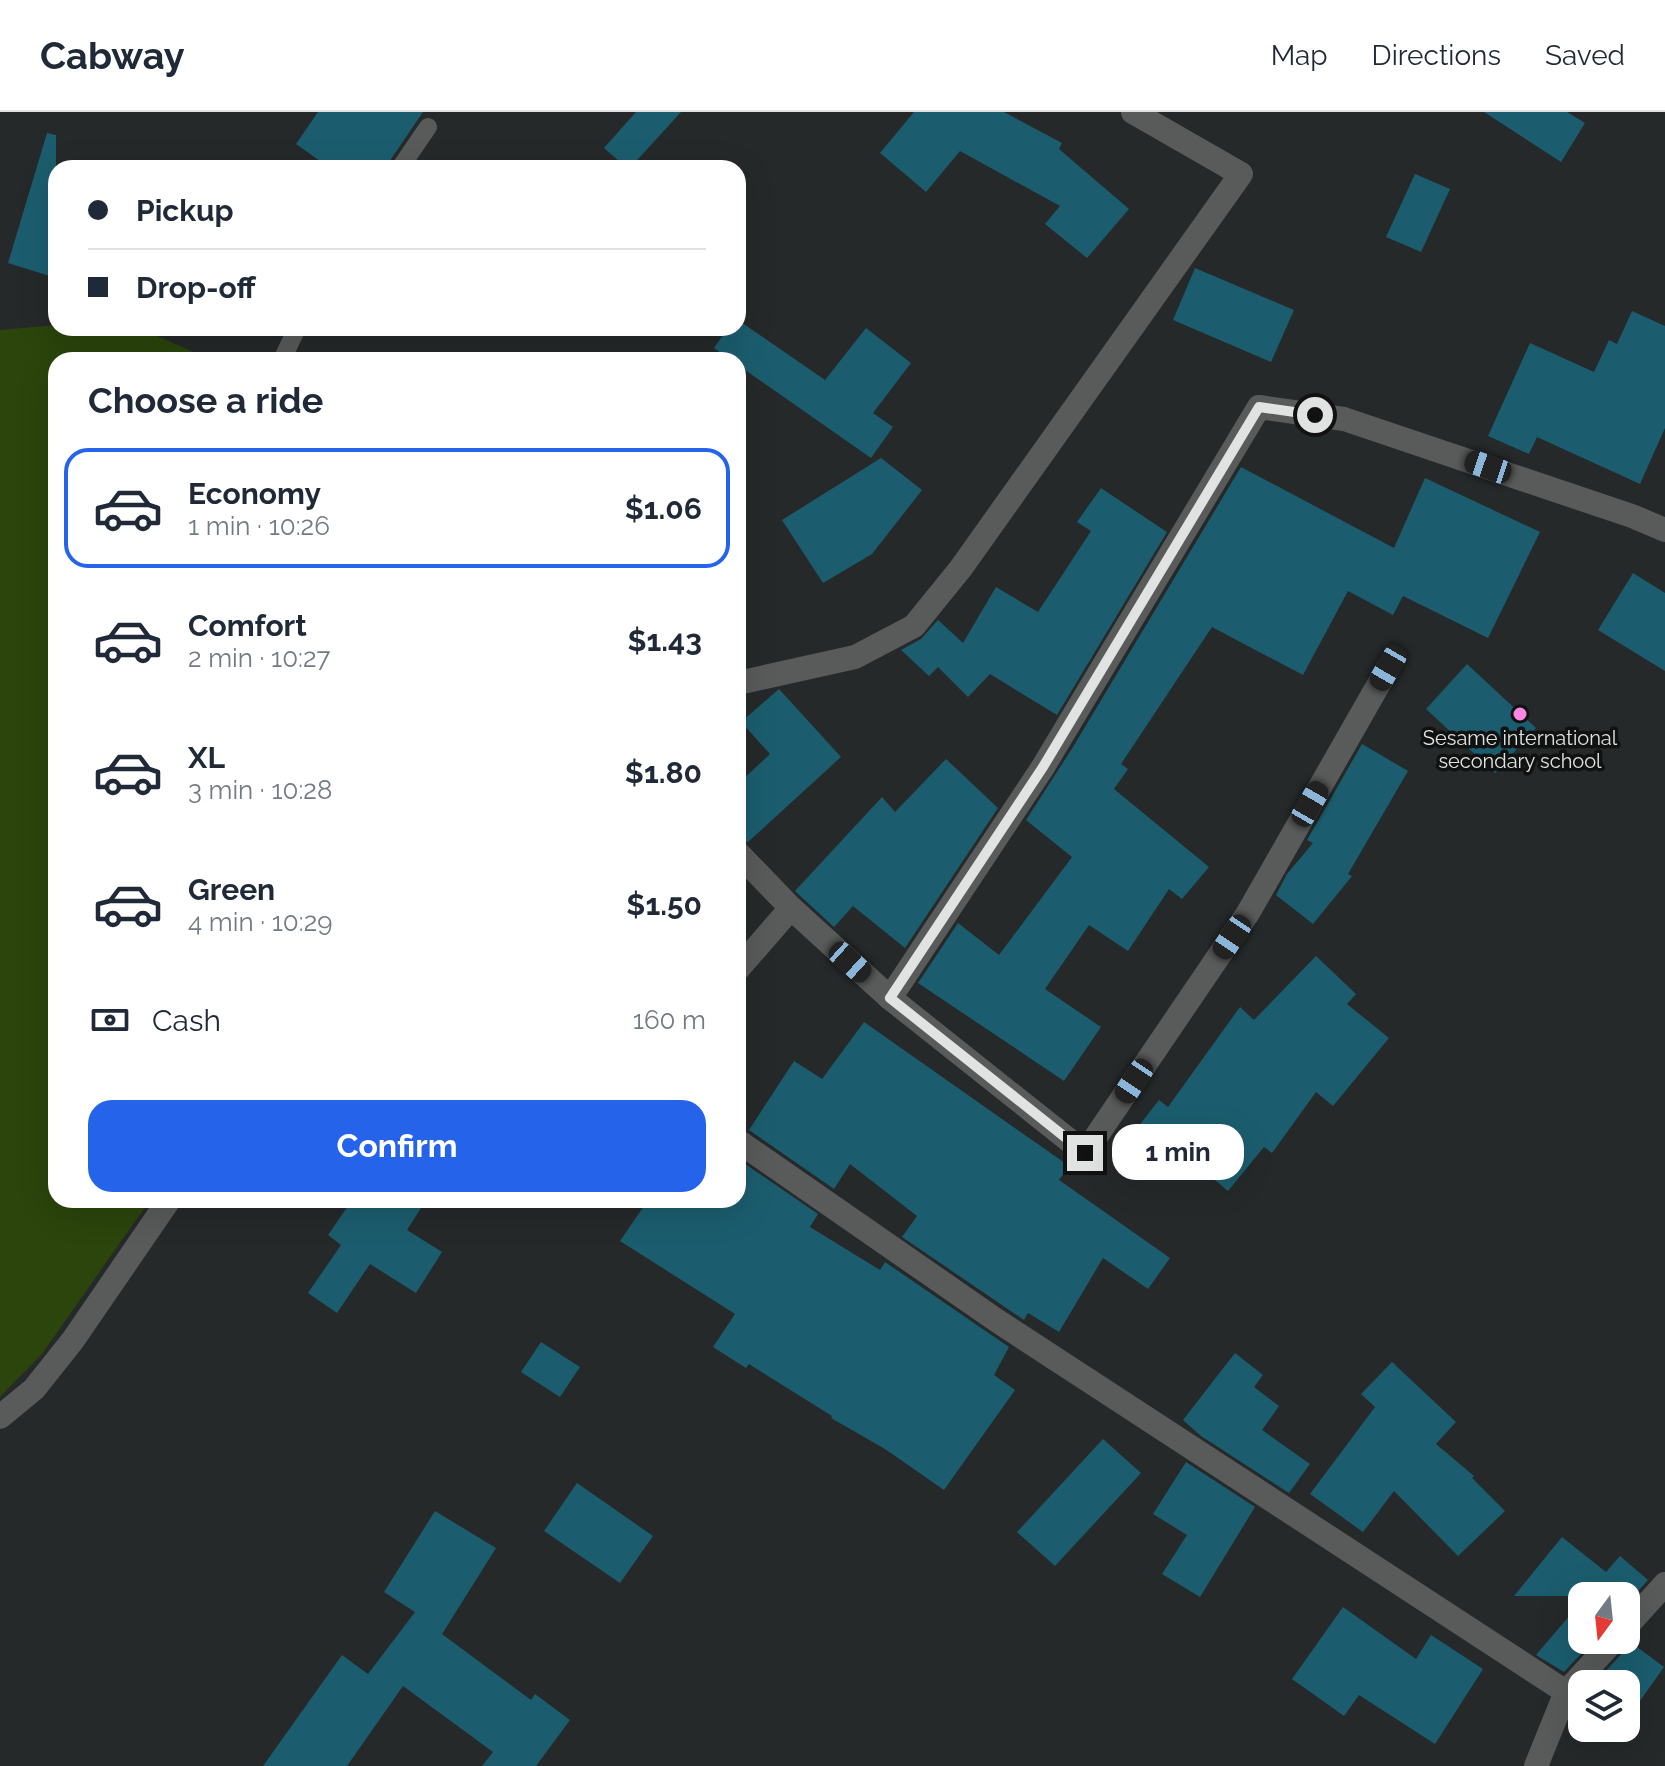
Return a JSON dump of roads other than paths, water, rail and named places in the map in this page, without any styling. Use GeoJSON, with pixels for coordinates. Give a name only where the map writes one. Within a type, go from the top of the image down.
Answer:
{"type":"FeatureCollection","features":[{"type":"Feature","properties":{"kind":"street"},"geometry":{"type":"LineString","coordinates":[[746,681],[855,657],[914,626],[961,568],[1241,174],[1133,112]]}},
{"type":"Feature","properties":{"kind":"street"},"geometry":{"type":"LineString","coordinates":[[890,998],[1043,767],[1259,407],[1344,419],[1665,530]]}},
{"type":"Feature","properties":{"kind":"street"},"geometry":{"type":"LineString","coordinates":[[746,861],[791,908],[890,998],[1085,1153],[1248,913],[1388,668]]}},
{"type":"Feature","properties":{"kind":"street"},"geometry":{"type":"LineString","coordinates":[[746,960],[791,908]]}},
{"type":"Feature","properties":{"kind":"street"},"geometry":{"type":"LineString","coordinates":[[746,1147],[1010,1329],[1566,1692]]}},
{"type":"Feature","properties":{"kind":"street"},"geometry":{"type":"LineString","coordinates":[[0,1417],[34,1389],[73,1340],[164,1208]]}},
{"type":"Feature","properties":{"kind":"street"},"geometry":{"type":"LineString","coordinates":[[1640,1612],[1665,1584]]}},
{"type":"Feature","properties":{"kind":"street"},"geometry":{"type":"LineString","coordinates":[[1536,1766],[1566,1692],[1601,1654]]}},
{"type":"Feature","properties":{"kind":"lane"},"geometry":{"type":"LineString","coordinates":[[405,160],[428,127]]}},
{"type":"Feature","properties":{"kind":"place","name":"Sesame international secondary school"},"geometry":{"type":"Point","coordinates":[1520,714]}}]}
